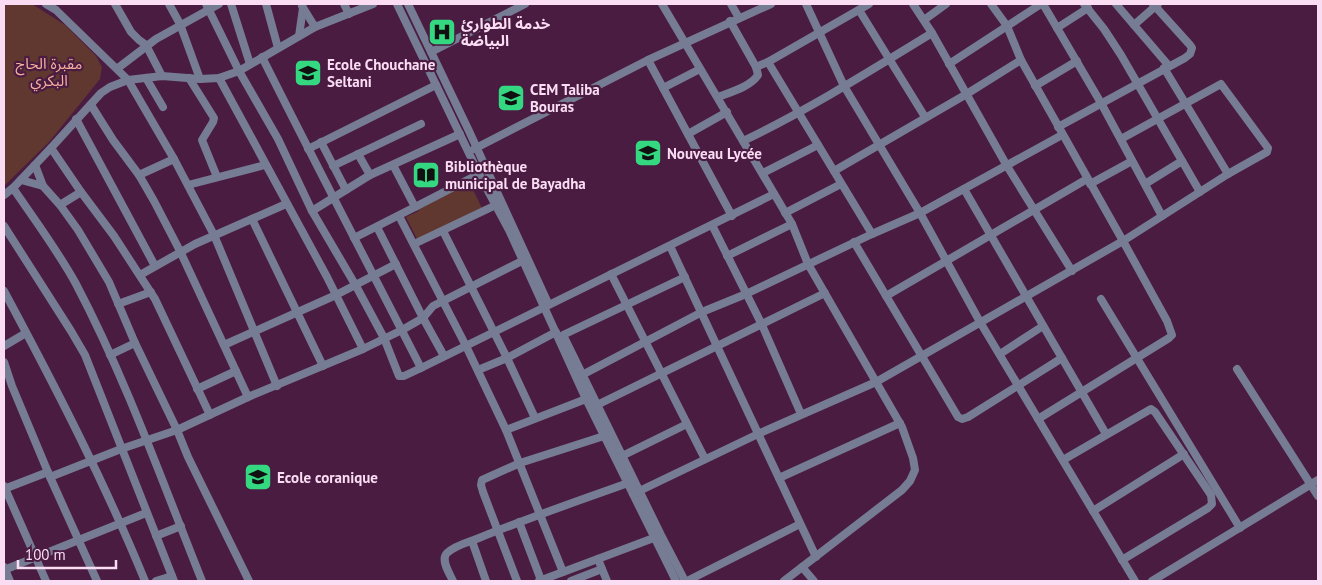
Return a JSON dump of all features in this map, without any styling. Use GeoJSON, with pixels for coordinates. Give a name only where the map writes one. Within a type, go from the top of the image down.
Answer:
{"type":"FeatureCollection","features":[{"type":"Feature","properties":{"kind":"street"},"geometry":{"type":"LineString","coordinates":[[46,4],[58,7],[128,80],[174,159],[214,235],[277,386]]}},
{"type":"Feature","properties":{"kind":"street"},"geometry":{"type":"LineString","coordinates":[[170,4],[180,24],[200,79]]}},
{"type":"Feature","properties":{"kind":"street"},"geometry":{"type":"LineString","coordinates":[[118,68],[146,45],[208,6],[220,4]]}},
{"type":"Feature","properties":{"kind":"street"},"geometry":{"type":"LineString","coordinates":[[231,4],[250,64]]}},
{"type":"Feature","properties":{"kind":"street"},"geometry":{"type":"LineString","coordinates":[[266,4],[278,48]]}},
{"type":"Feature","properties":{"kind":"street"},"geometry":{"type":"LineString","coordinates":[[344,4],[349,14]]}},
{"type":"Feature","properties":{"kind":"street"},"geometry":{"type":"LineString","coordinates":[[4,195],[21,180],[101,93],[118,83],[162,76],[200,79],[219,78],[239,71],[315,27],[373,4]]}},
{"type":"Feature","properties":{"kind":"street"},"geometry":{"type":"LineString","coordinates":[[397,4],[460,134],[473,150],[479,174],[546,306]]}},
{"type":"Feature","properties":{"kind":"street"},"geometry":{"type":"LineString","coordinates":[[408,4],[473,150],[546,306],[622,456],[636,493],[676,581]]}},
{"type":"Feature","properties":{"kind":"street"},"geometry":{"type":"LineString","coordinates":[[431,52],[524,4]]}},
{"type":"Feature","properties":{"kind":"street"},"geometry":{"type":"LineString","coordinates":[[662,4],[786,213],[808,264],[900,423],[913,458],[915,470],[910,481],[902,490],[784,581]]}},
{"type":"Feature","properties":{"kind":"street"},"geometry":{"type":"LineString","coordinates":[[731,4],[739,18]]}},
{"type":"Feature","properties":{"kind":"street"},"geometry":{"type":"LineString","coordinates":[[473,150],[648,60],[768,4]]}},
{"type":"Feature","properties":{"kind":"street"},"geometry":{"type":"LineString","coordinates":[[806,4],[844,86],[920,212],[980,322],[1135,581]]}},
{"type":"Feature","properties":{"kind":"street"},"geometry":{"type":"LineString","coordinates":[[756,67],[869,4]]}},
{"type":"Feature","properties":{"kind":"street"},"geometry":{"type":"LineString","coordinates":[[913,4],[932,33],[1007,166],[1072,271]]}},
{"type":"Feature","properties":{"kind":"street"},"geometry":{"type":"LineString","coordinates":[[924,20],[946,4]]}},
{"type":"Feature","properties":{"kind":"street"},"geometry":{"type":"LineString","coordinates":[[990,4],[1007,26],[1034,86],[1172,330],[1172,335],[1169,338],[1038,419]]}},
{"type":"Feature","properties":{"kind":"street"},"geometry":{"type":"LineString","coordinates":[[949,64],[1042,4],[1101,103],[1162,216]]}},
{"type":"Feature","properties":{"kind":"street"},"geometry":{"type":"LineString","coordinates":[[1116,4],[1166,67],[1185,104],[1228,174]]}},
{"type":"Feature","properties":{"kind":"street"},"geometry":{"type":"LineString","coordinates":[[118,5],[131,32],[146,45],[162,76]]}},
{"type":"Feature","properties":{"kind":"street"},"geometry":{"type":"LineString","coordinates":[[1058,127],[1190,54],[1192,48],[1155,5],[1134,25]]}},
{"type":"Feature","properties":{"kind":"street"},"geometry":{"type":"LineString","coordinates":[[208,6],[239,71],[278,140],[312,211],[384,338],[400,376],[421,368],[774,194]]}},
{"type":"Feature","properties":{"kind":"street"},"geometry":{"type":"LineString","coordinates":[[299,36],[303,6]]}},
{"type":"Feature","properties":{"kind":"street"},"geometry":{"type":"LineString","coordinates":[[303,6],[315,27]]}},
{"type":"Feature","properties":{"kind":"street"},"geometry":{"type":"LineString","coordinates":[[1057,28],[1086,6],[1104,29],[1200,192]]}},
{"type":"Feature","properties":{"kind":"street"},"geometry":{"type":"LineString","coordinates":[[859,10],[925,117]]}},
{"type":"Feature","properties":{"kind":"street"},"geometry":{"type":"LineString","coordinates":[[718,97],[739,89],[755,80],[758,75],[756,67],[730,21]]}},
{"type":"Feature","properties":{"kind":"street"},"geometry":{"type":"LineString","coordinates":[[743,141],[844,86],[932,33]]}},
{"type":"Feature","properties":{"kind":"street"},"geometry":{"type":"LineString","coordinates":[[262,57],[421,368]]}},
{"type":"Feature","properties":{"kind":"street"},"geometry":{"type":"LineString","coordinates":[[648,60],[732,216]]}},
{"type":"Feature","properties":{"kind":"street"},"geometry":{"type":"LineString","coordinates":[[834,171],[966,95],[1021,60]]}},
{"type":"Feature","properties":{"kind":"street"},"geometry":{"type":"LineString","coordinates":[[1034,86],[1077,61]]}},
{"type":"Feature","properties":{"kind":"street"},"geometry":{"type":"LineString","coordinates":[[768,62],[872,234]]}},
{"type":"Feature","properties":{"kind":"street"},"geometry":{"type":"LineString","coordinates":[[663,88],[700,69]]}},
{"type":"Feature","properties":{"kind":"street"},"geometry":{"type":"LineString","coordinates":[[146,78],[163,107]]}},
{"type":"Feature","properties":{"kind":"street"},"geometry":{"type":"LineString","coordinates":[[188,78],[214,118],[202,140],[217,177]]}},
{"type":"Feature","properties":{"kind":"street"},"geometry":{"type":"LineString","coordinates":[[219,78],[363,349]]}},
{"type":"Feature","properties":{"kind":"street"},"geometry":{"type":"LineString","coordinates":[[636,493],[801,414],[876,382],[1122,241],[1228,174],[1267,152],[1268,146],[1220,84],[1121,139]]}},
{"type":"Feature","properties":{"kind":"street"},"geometry":{"type":"LineString","coordinates":[[308,149],[436,85]]}},
{"type":"Feature","properties":{"kind":"street"},"geometry":{"type":"LineString","coordinates":[[91,106],[139,175],[180,252],[248,398]]}},
{"type":"Feature","properties":{"kind":"street"},"geometry":{"type":"LineString","coordinates":[[688,134],[727,112]]}},
{"type":"Feature","properties":{"kind":"street"},"geometry":{"type":"LineString","coordinates":[[76,119],[155,266]]}},
{"type":"Feature","properties":{"kind":"street"},"geometry":{"type":"LineString","coordinates":[[333,166],[421,124]]}},
{"type":"Feature","properties":{"kind":"street"},"geometry":{"type":"LineString","coordinates":[[312,211],[370,176],[460,134]]}},
{"type":"Feature","properties":{"kind":"street"},"geometry":{"type":"LineString","coordinates":[[582,375],[702,312],[746,294],[920,212],[1062,135]]}},
{"type":"Feature","properties":{"kind":"street"},"geometry":{"type":"LineString","coordinates":[[321,142],[346,190]]}},
{"type":"Feature","properties":{"kind":"street"},"geometry":{"type":"LineString","coordinates":[[763,173],[818,145]]}},
{"type":"Feature","properties":{"kind":"street"},"geometry":{"type":"LineString","coordinates":[[51,148],[114,236],[151,292],[210,415]]}},
{"type":"Feature","properties":{"kind":"street"},"geometry":{"type":"LineString","coordinates":[[358,154],[370,176]]}},
{"type":"Feature","properties":{"kind":"street"},"geometry":{"type":"LineString","coordinates":[[139,175],[174,159]]}},
{"type":"Feature","properties":{"kind":"street"},"geometry":{"type":"LineString","coordinates":[[886,296],[1034,210],[1132,161]]}},
{"type":"Feature","properties":{"kind":"street"},"geometry":{"type":"LineString","coordinates":[[1145,184],[1182,161]]}},
{"type":"Feature","properties":{"kind":"street"},"geometry":{"type":"LineString","coordinates":[[35,165],[43,186],[60,205],[109,282],[188,457],[249,581]]}},
{"type":"Feature","properties":{"kind":"street"},"geometry":{"type":"LineString","coordinates":[[188,185],[265,165]]}},
{"type":"Feature","properties":{"kind":"street"},"geometry":{"type":"LineString","coordinates":[[392,165],[415,207]]}},
{"type":"Feature","properties":{"kind":"street"},"geometry":{"type":"LineString","coordinates":[[354,238],[479,174]]}},
{"type":"Feature","properties":{"kind":"street"},"geometry":{"type":"LineString","coordinates":[[21,180],[43,186]]}},
{"type":"Feature","properties":{"kind":"street"},"geometry":{"type":"LineString","coordinates":[[786,213],[841,184]]}},
{"type":"Feature","properties":{"kind":"street"},"geometry":{"type":"LineString","coordinates":[[13,188],[74,281],[110,355],[147,440],[202,581]]}},
{"type":"Feature","properties":{"kind":"street"},"geometry":{"type":"LineString","coordinates":[[964,189],[1106,434]]}},
{"type":"Feature","properties":{"kind":"street"},"geometry":{"type":"LineString","coordinates":[[60,205],[81,192]]}},
{"type":"Feature","properties":{"kind":"street"},"geometry":{"type":"LineString","coordinates":[[140,275],[214,235],[286,204]]}},
{"type":"Feature","properties":{"kind":"street"},"geometry":{"type":"LineString","coordinates":[[414,244],[496,205]]}},
{"type":"Feature","properties":{"kind":"street"},"geometry":{"type":"LineString","coordinates":[[400,216],[444,301],[506,430],[563,572]]}},
{"type":"Feature","properties":{"kind":"street"},"geometry":{"type":"LineString","coordinates":[[252,219],[323,366]]}},
{"type":"Feature","properties":{"kind":"street"},"geometry":{"type":"LineString","coordinates":[[727,256],[792,224]]}},
{"type":"Feature","properties":{"kind":"street"},"geometry":{"type":"LineString","coordinates":[[712,225],[762,325],[801,414]]}},
{"type":"Feature","properties":{"kind":"street"},"geometry":{"type":"LineString","coordinates":[[4,226],[85,355],[173,578],[156,581]]}},
{"type":"Feature","properties":{"kind":"street"},"geometry":{"type":"LineString","coordinates":[[377,227],[444,356]]}},
{"type":"Feature","properties":{"kind":"street"},"geometry":{"type":"LineString","coordinates":[[443,231],[508,358],[535,418]]}},
{"type":"Feature","properties":{"kind":"street"},"geometry":{"type":"LineString","coordinates":[[854,242],[958,417],[962,419],[975,413],[1062,358]]}},
{"type":"Feature","properties":{"kind":"street"},"geometry":{"type":"LineString","coordinates":[[670,246],[816,557]]}},
{"type":"Feature","properties":{"kind":"street"},"geometry":{"type":"LineString","coordinates":[[46,581],[4,488],[92,461],[177,430],[363,349],[423,318],[433,306],[522,261]]}},
{"type":"Feature","properties":{"kind":"street"},"geometry":{"type":"LineString","coordinates":[[224,346],[356,286],[396,264]]}},
{"type":"Feature","properties":{"kind":"street"},"geometry":{"type":"LineString","coordinates":[[611,274],[705,459]]}},
{"type":"Feature","properties":{"kind":"street"},"geometry":{"type":"LineString","coordinates":[[478,370],[685,277]]}},
{"type":"Feature","properties":{"kind":"street"},"geometry":{"type":"LineString","coordinates":[[4,291],[92,461],[122,524],[145,581]]}},
{"type":"Feature","properties":{"kind":"street"},"geometry":{"type":"LineString","coordinates":[[118,304],[151,292]]}},
{"type":"Feature","properties":{"kind":"street"},"geometry":{"type":"LineString","coordinates":[[596,405],[825,293]]}},
{"type":"Feature","properties":{"kind":"street"},"geometry":{"type":"LineString","coordinates":[[1101,300],[1240,528]]}},
{"type":"Feature","properties":{"kind":"street"},"geometry":{"type":"LineString","coordinates":[[1000,354],[1043,326]]}},
{"type":"Feature","properties":{"kind":"street"},"geometry":{"type":"LineString","coordinates":[[4,346],[26,333]]}},
{"type":"Feature","properties":{"kind":"street"},"geometry":{"type":"LineString","coordinates":[[560,334],[586,399],[628,483],[636,493]]}},
{"type":"Feature","properties":{"kind":"street"},"geometry":{"type":"LineString","coordinates":[[110,355],[135,343]]}},
{"type":"Feature","properties":{"kind":"street"},"geometry":{"type":"LineString","coordinates":[[4,362],[8,388],[97,581]]}},
{"type":"Feature","properties":{"kind":"street"},"geometry":{"type":"LineString","coordinates":[[1237,369],[1315,482],[1318,496]]}},
{"type":"Feature","properties":{"kind":"street"},"geometry":{"type":"LineString","coordinates":[[197,389],[236,371]]}},
{"type":"Feature","properties":{"kind":"street"},"geometry":{"type":"LineString","coordinates":[[506,430],[586,399]]}},
{"type":"Feature","properties":{"kind":"street"},"geometry":{"type":"LineString","coordinates":[[1062,460],[1151,409],[1155,412],[1211,495],[1212,504],[1122,560]]}},
{"type":"Feature","properties":{"kind":"street"},"geometry":{"type":"LineString","coordinates":[[779,478],[900,423]]}},
{"type":"Feature","properties":{"kind":"street"},"geometry":{"type":"LineString","coordinates":[[622,456],[687,424]]}},
{"type":"Feature","properties":{"kind":"street"},"geometry":{"type":"LineString","coordinates":[[517,581],[483,492],[482,480],[520,463],[604,436]]}},
{"type":"Feature","properties":{"kind":"street"},"geometry":{"type":"LineString","coordinates":[[1093,511],[1184,454]]}},
{"type":"Feature","properties":{"kind":"street"},"geometry":{"type":"LineString","coordinates":[[1152,581],[1315,482]]}},
{"type":"Feature","properties":{"kind":"street"},"geometry":{"type":"LineString","coordinates":[[453,581],[445,562],[445,557],[448,553],[498,530],[628,483]]}},
{"type":"Feature","properties":{"kind":"street"},"geometry":{"type":"LineString","coordinates":[[10,581],[4,569],[122,524],[146,512]]}},
{"type":"Feature","properties":{"kind":"street"},"geometry":{"type":"LineString","coordinates":[[519,522],[540,581],[556,578],[563,572],[657,537]]}},
{"type":"Feature","properties":{"kind":"street"},"geometry":{"type":"LineString","coordinates":[[657,537],[686,581],[800,524]]}},
{"type":"Feature","properties":{"kind":"street"},"geometry":{"type":"LineString","coordinates":[[156,536],[180,526]]}},
{"type":"Feature","properties":{"kind":"street"},"geometry":{"type":"LineString","coordinates":[[472,541],[486,581]]}},
{"type":"Feature","properties":{"kind":"street"},"geometry":{"type":"LineString","coordinates":[[598,559],[607,581]]}},
{"type":"Feature","properties":{"kind":"street"},"geometry":{"type":"LineString","coordinates":[[802,567],[814,581]]}},
{"type":"Feature","properties":{"kind":"street"},"geometry":{"type":"LineString","coordinates":[[571,581],[602,569]]}},
{"type":"Feature","properties":{"kind":"green space","name":"مقبرة الحاج البكري"},"geometry":{"type":"Polygon","coordinates":[[[4,4],[32,4],[65,25],[96,56],[102,67],[100,79],[49,142],[4,186],[4,4]]]}},
{"type":"Feature","properties":{"kind":"green space"},"geometry":{"type":"Polygon","coordinates":[[[469,182],[482,208],[417,239],[406,217],[419,211],[417,207],[469,182]]]}},
{"type":"Feature","properties":{"kind":"place","name":"خدمة الطوارئ البياضة"},"geometry":{"type":"Point","coordinates":[442,32]}},
{"type":"Feature","properties":{"kind":"place","name":"Ecole Chouchane Seltani"},"geometry":{"type":"Point","coordinates":[308,73]}},
{"type":"Feature","properties":{"kind":"place","name":"CEM Taliba Bouras"},"geometry":{"type":"Point","coordinates":[511,98]}},
{"type":"Feature","properties":{"kind":"place","name":"Nouveau Lycée"},"geometry":{"type":"Point","coordinates":[648,153]}},
{"type":"Feature","properties":{"kind":"place","name":"Bibliothèque municipal de Bayadha"},"geometry":{"type":"Point","coordinates":[426,175]}},
{"type":"Feature","properties":{"kind":"place","name":"Ecole coranique"},"geometry":{"type":"Point","coordinates":[258,477]}}]}
